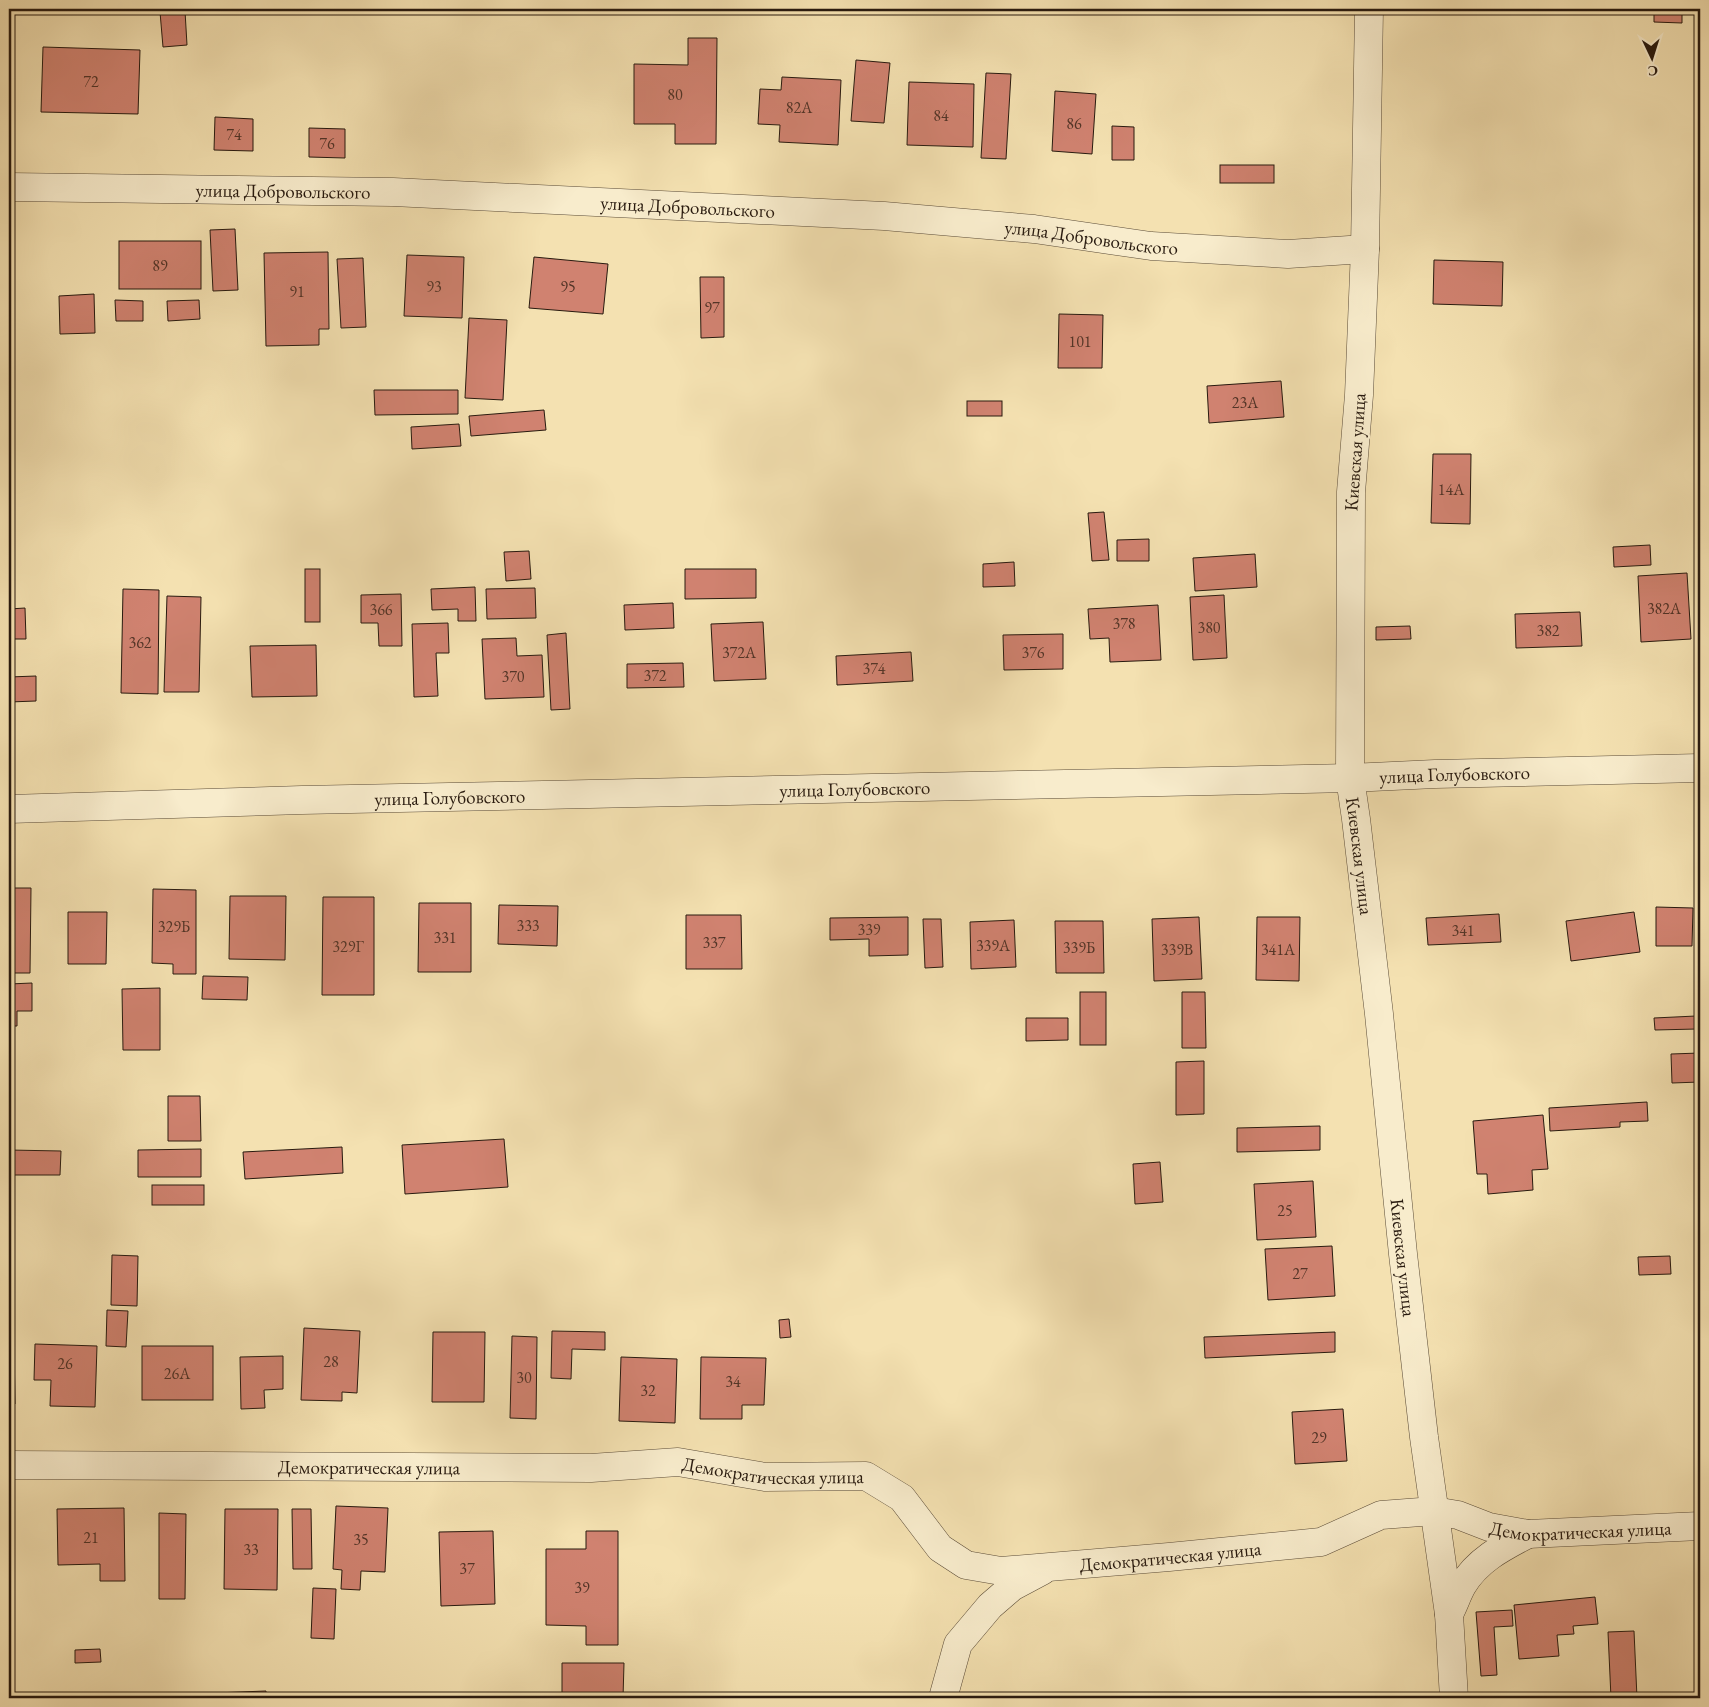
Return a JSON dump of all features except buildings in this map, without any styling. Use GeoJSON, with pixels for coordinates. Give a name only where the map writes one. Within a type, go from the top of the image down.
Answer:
{"type":"FeatureCollection","features":[{"type":"Feature","properties":{"kind":"street","name":"Киевская улица"},"geometry":{"type":"LineString","coordinates":[[1369,9],[1365,249],[1359,395],[1351,492],[1350,778],[1380,1014],[1406,1273],[1434,1511],[1449,1614],[1454,1698]]}},
{"type":"Feature","properties":{"kind":"street","name":"улица Добровольского"},"geometry":{"type":"LineString","coordinates":[[9,188],[393,192],[884,216],[1034,229],[1161,247],[1288,254],[1365,249]]}},
{"type":"Feature","properties":{"kind":"street","name":"улица Голубовского"},"geometry":{"type":"LineString","coordinates":[[9,809],[312,800],[1350,778],[1700,768]]}},
{"type":"Feature","properties":{"kind":"street","name":"Демократическая улица"},"geometry":{"type":"LineString","coordinates":[[9,1465],[591,1468],[678,1462],[765,1477],[866,1476],[902,1498],[940,1548],[966,1565],[1001,1571],[1321,1542],[1381,1515],[1434,1511],[1458,1515],[1489,1528],[1528,1534],[1700,1526]]}},
{"type":"Feature","properties":{"kind":"street"},"geometry":{"type":"LineString","coordinates":[[1449,1614],[1463,1585],[1483,1561],[1503,1547],[1528,1534]]}},
{"type":"Feature","properties":{"kind":"street"},"geometry":{"type":"LineString","coordinates":[[944,1698],[958,1644],[968,1630],[990,1606],[1012,1587],[1051,1567]]}}]}
